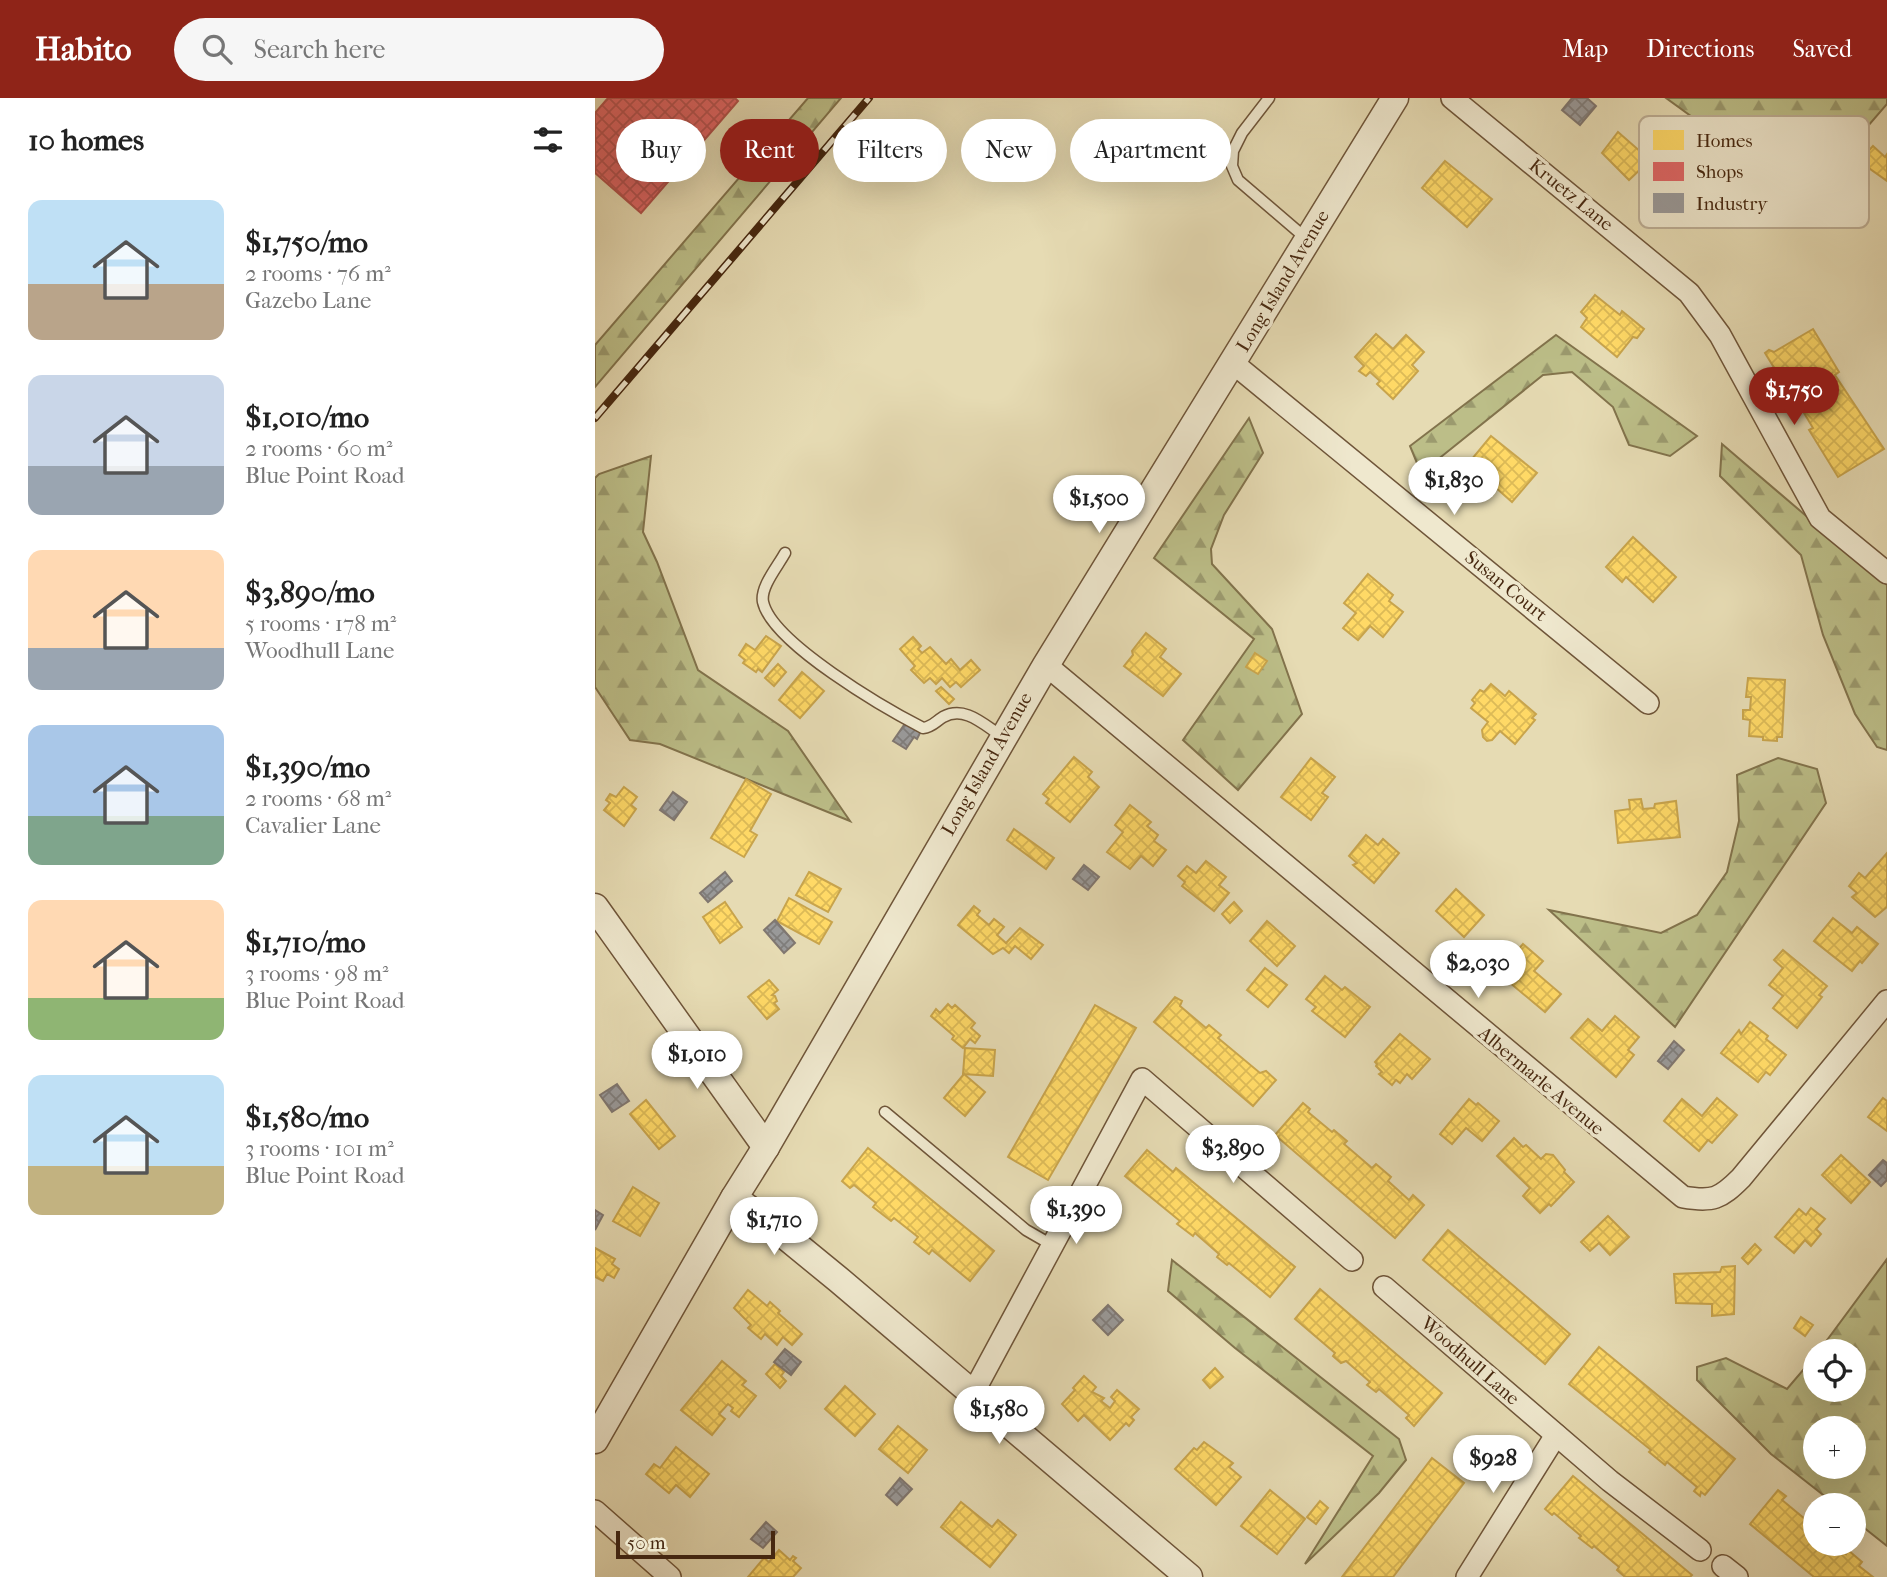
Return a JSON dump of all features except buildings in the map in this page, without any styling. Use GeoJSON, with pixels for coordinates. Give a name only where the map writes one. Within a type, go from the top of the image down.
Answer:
{"type":"FeatureCollection","features":[{"type":"Feature","properties":{"kind":"street","name":"Long Island Avenue"},"geometry":{"type":"LineString","coordinates":[[595,1440],[1003,737],[1395,98]]}},
{"type":"Feature","properties":{"kind":"street","name":"Kruetz Lane"},"geometry":{"type":"LineString","coordinates":[[1452,98],[1689,293],[1720,335],[1820,518],[1887,573]]}},
{"type":"Feature","properties":{"kind":"street","name":"Susan Court"},"geometry":{"type":"LineString","coordinates":[[1233,363],[1648,703]]}},
{"type":"Feature","properties":{"kind":"street","name":"Albermarle Avenue"},"geometry":{"type":"LineString","coordinates":[[1046,665],[1683,1198],[1706,1201],[1723,1195],[1741,1178],[1887,1001]]}},
{"type":"Feature","properties":{"kind":"street"},"geometry":{"type":"LineString","coordinates":[[595,907],[765,1147]]}},
{"type":"Feature","properties":{"kind":"street"},"geometry":{"type":"LineString","coordinates":[[973,1393],[1142,1079],[1352,1260]]}},
{"type":"Feature","properties":{"kind":"street"},"geometry":{"type":"LineString","coordinates":[[734,1198],[773,1226],[1189,1577]]}},
{"type":"Feature","properties":{"kind":"street","name":"Woodhull Lane"},"geometry":{"type":"LineString","coordinates":[[1384,1287],[1610,1481],[1700,1550]]}},
{"type":"Feature","properties":{"kind":"street"},"geometry":{"type":"LineString","coordinates":[[1467,1577],[1556,1435]]}},
{"type":"Feature","properties":{"kind":"street"},"geometry":{"type":"LineString","coordinates":[[595,1511],[670,1577]]}},
{"type":"Feature","properties":{"kind":"lane"},"geometry":{"type":"LineString","coordinates":[[1269,98],[1242,133],[1233,151],[1232,166],[1238,180],[1308,240]]}},
{"type":"Feature","properties":{"kind":"lane"},"geometry":{"type":"LineString","coordinates":[[785,553],[763,593],[763,603],[770,618],[834,675],[867,698],[923,728],[955,712],[963,712],[1003,737]]}},
{"type":"Feature","properties":{"kind":"lane"},"geometry":{"type":"LineString","coordinates":[[885,1112],[1026,1230],[1052,1245]]}},
{"type":"Feature","properties":{"kind":"green space"},"geometry":{"type":"Polygon","coordinates":[[[808,98],[841,98],[819,124],[819,119],[790,119],[808,98]]]}},
{"type":"Feature","properties":{"kind":"green space"},"geometry":{"type":"Polygon","coordinates":[[[1666,98],[1887,98],[1887,104],[1869,125],[1869,116],[1691,116],[1666,98]]]}},
{"type":"Feature","properties":{"kind":"green space"},"geometry":{"type":"Polygon","coordinates":[[[736,182],[769,182],[595,387],[595,345],[736,182]]]}},
{"type":"Feature","properties":{"kind":"green space"},"geometry":{"type":"Polygon","coordinates":[[[1556,335],[1697,436],[1670,456],[1629,445],[1613,407],[1572,372],[1543,375],[1421,473],[1410,446],[1556,335]]]}},
{"type":"Feature","properties":{"kind":"green space"},"geometry":{"type":"Polygon","coordinates":[[[1249,418],[1263,453],[1224,515],[1211,549],[1212,564],[1272,629],[1302,714],[1238,790],[1183,740],[1254,639],[1154,558],[1249,418]]]}},
{"type":"Feature","properties":{"kind":"green space"},"geometry":{"type":"Polygon","coordinates":[[[1722,444],[1887,585],[1887,750],[1877,747],[1855,714],[1823,635],[1801,555],[1720,476],[1722,444]]]}},
{"type":"Feature","properties":{"kind":"green space"},"geometry":{"type":"Polygon","coordinates":[[[651,456],[643,532],[698,670],[788,731],[850,821],[660,744],[630,740],[595,687],[595,478],[599,474],[651,456]]]}},
{"type":"Feature","properties":{"kind":"green space"},"geometry":{"type":"Polygon","coordinates":[[[1778,758],[1817,769],[1826,803],[1675,1027],[1549,910],[1661,933],[1697,915],[1727,872],[1739,821],[1737,775],[1778,758]]]}},
{"type":"Feature","properties":{"kind":"green space"},"geometry":{"type":"Polygon","coordinates":[[[1887,1259],[1887,1546],[1866,1529],[1866,1493],[1821,1493],[1771,1454],[1697,1380],[1697,1367],[1726,1358],[1787,1389],[1803,1370],[1803,1402],[1866,1402],[1866,1339],[1828,1339],[1887,1259]]]}},
{"type":"Feature","properties":{"kind":"green space"},"geometry":{"type":"Polygon","coordinates":[[[1172,1260],[1399,1439],[1406,1460],[1379,1493],[1305,1564],[1373,1456],[1235,1348],[1168,1291],[1172,1260]]]}},
{"type":"Feature","properties":{"kind":"railway"},"geometry":{"type":"LineString","coordinates":[[595,418],[869,98]]}}]}
